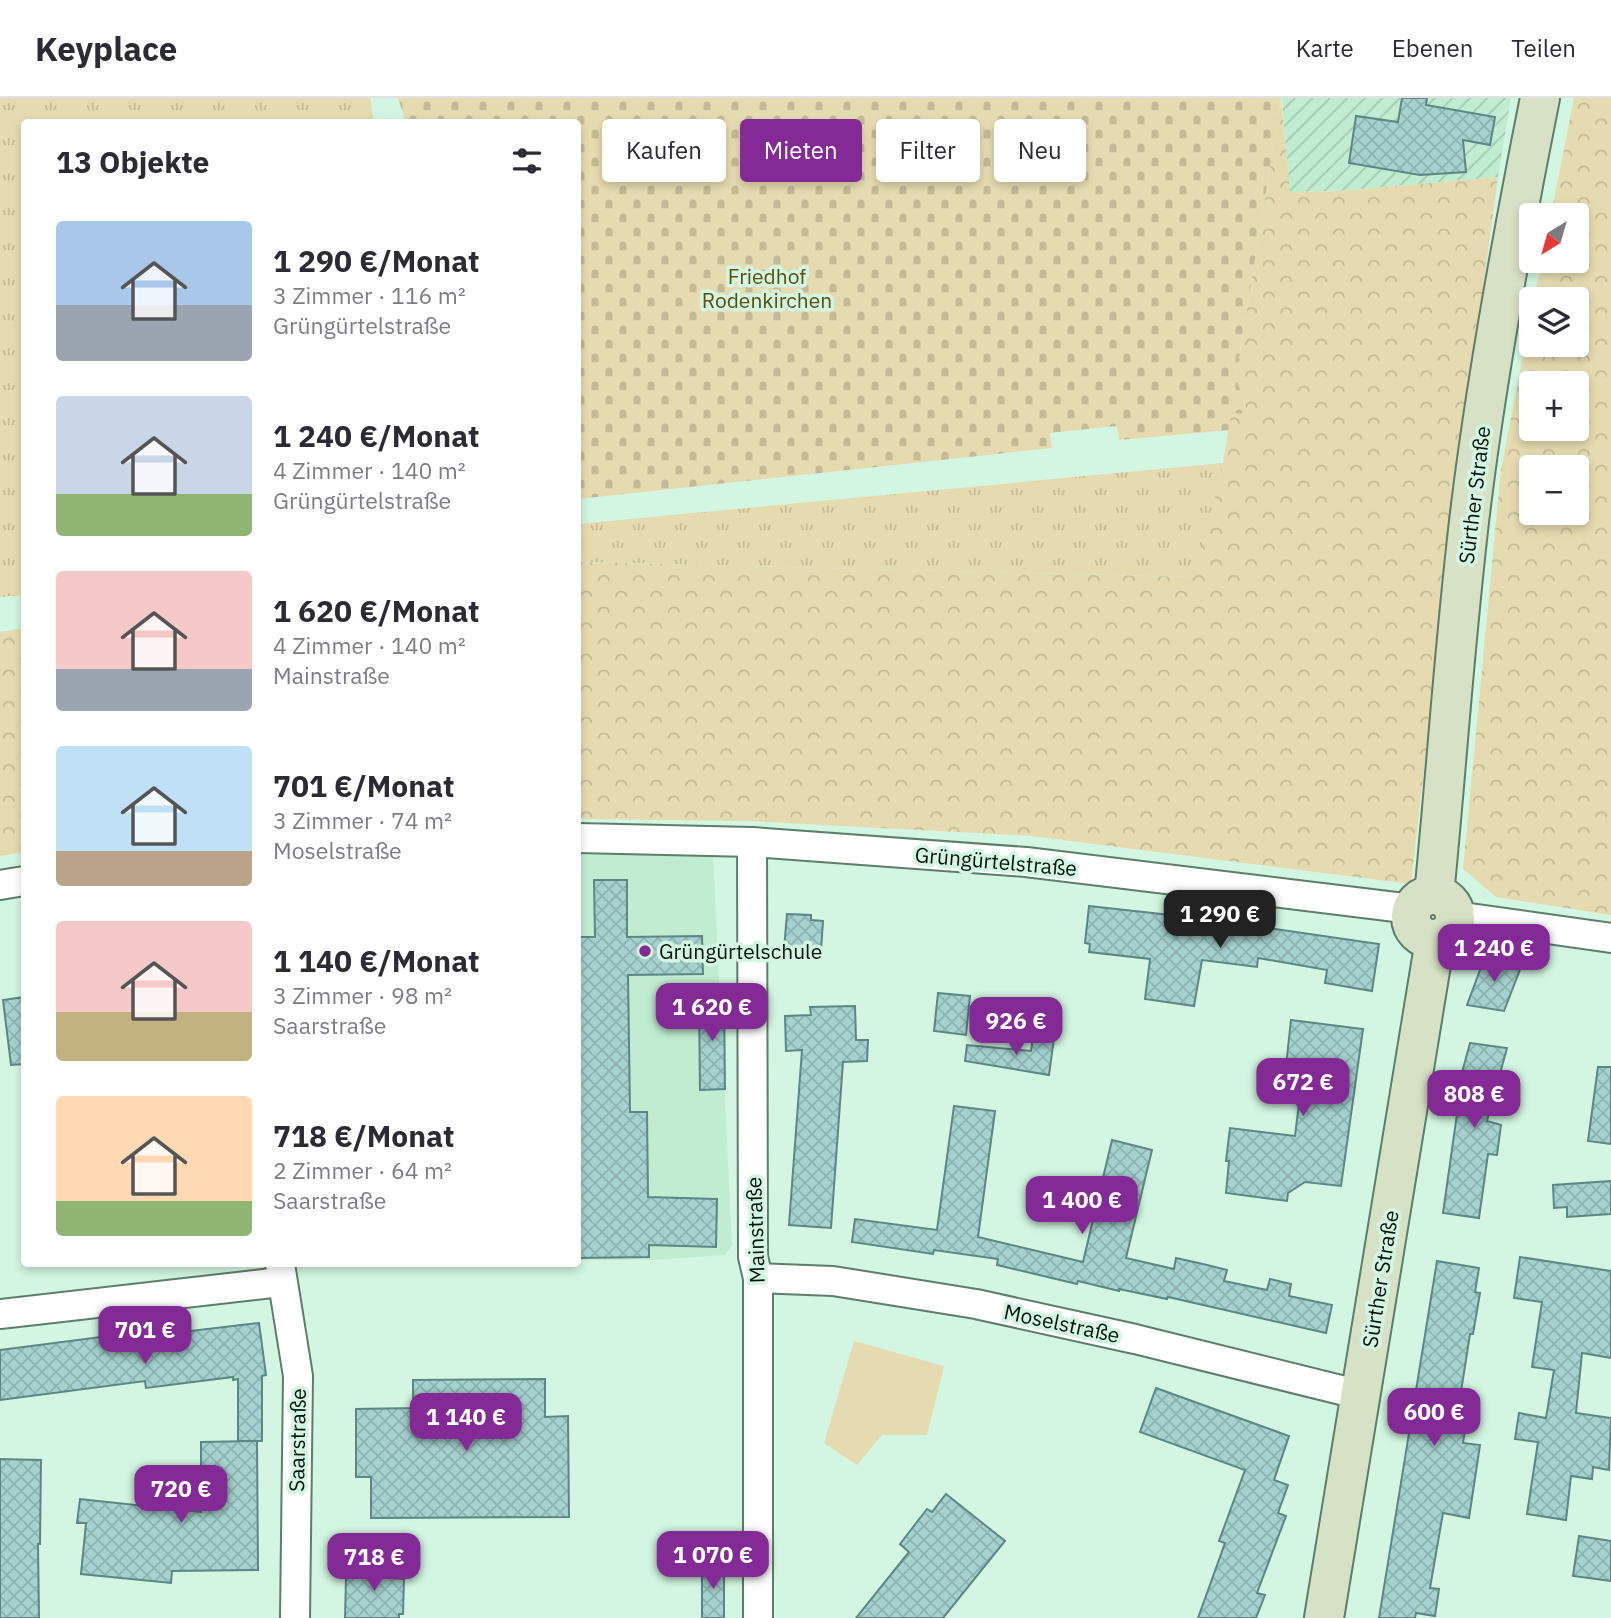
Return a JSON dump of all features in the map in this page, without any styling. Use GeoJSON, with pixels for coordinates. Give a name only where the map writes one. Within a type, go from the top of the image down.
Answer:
{"type":"FeatureCollection","features":[{"type":"Feature","properties":{"kind":"street","name":"Sürther Straße"},"geometry":{"type":"LineString","coordinates":[[1324,1618],[1434,915],[1452,690],[1477,459],[1519,203],[1540,98]]}},
{"type":"Feature","properties":{"kind":"street","name":"Grüngürtelstraße"},"geometry":{"type":"LineString","coordinates":[[581,838],[752,842],[1026,862],[1611,938]]}},
{"type":"Feature","properties":{"kind":"street","name":"Mainstraße"},"geometry":{"type":"LineString","coordinates":[[752,842],[753,1257],[758,1278],[758,1618]]}},
{"type":"Feature","properties":{"kind":"street"},"geometry":{"type":"LineString","coordinates":[[0,885],[21,882]]}},
{"type":"Feature","properties":{"kind":"street"},"geometry":{"type":"LineString","coordinates":[[0,1314],[281,1273]]}},
{"type":"Feature","properties":{"kind":"street","name":"Saarstraße"},"geometry":{"type":"LineString","coordinates":[[281,1273],[298,1376],[295,1618]]}},
{"type":"Feature","properties":{"kind":"street","name":"Moselstraße"},"geometry":{"type":"LineString","coordinates":[[758,1278],[833,1281],[976,1304],[1135,1339],[1361,1395]]}},
{"type":"Feature","properties":{"kind":"shaded area"},"geometry":{"type":"Polygon","coordinates":[[[1282,98],[1511,98],[1498,177],[1339,191],[1289,192],[1282,98]]]}},
{"type":"Feature","properties":{"kind":"shaded area"},"geometry":{"type":"Polygon","coordinates":[[[581,854],[713,854],[732,1245],[725,1255],[653,1260],[581,1260],[581,854]]]}},
{"type":"Feature","properties":{"kind":"green space"},"geometry":{"type":"Polygon","coordinates":[[[0,98],[370,98],[374,119],[21,119],[21,595],[0,597],[0,98]]]}},
{"type":"Feature","properties":{"kind":"green space","name":"Friedhof Rodenkirchen"},"geometry":{"type":"Polygon","coordinates":[[[398,98],[1281,98],[1236,377],[1248,414],[1231,413],[1229,430],[1119,440],[1117,426],[1050,433],[1052,448],[581,499],[581,119],[405,119],[398,98]]]}},
{"type":"Feature","properties":{"kind":"green space"},"geometry":{"type":"Polygon","coordinates":[[[1281,98],[1290,192],[1339,191],[1498,177],[1454,505],[1411,884],[1032,836],[749,821],[581,819],[581,562],[1195,577],[1223,463],[1231,413],[1248,414],[1236,377],[1281,98]]]}},
{"type":"Feature","properties":{"kind":"green space"},"geometry":{"type":"Polygon","coordinates":[[[1574,98],[1611,98],[1611,915],[1496,897],[1463,869],[1501,469],[1519,377],[1519,441],[1589,441],[1589,371],[1520,371],[1523,357],[1589,357],[1589,287],[1537,287],[1539,273],[1589,273],[1589,203],[1553,203],[1574,98]]]}},
{"type":"Feature","properties":{"kind":"green space"},"geometry":{"type":"Polygon","coordinates":[[[1223,463],[1196,577],[581,562],[581,524],[1223,463]]]}},
{"type":"Feature","properties":{"kind":"green space"},"geometry":{"type":"Polygon","coordinates":[[[21,628],[21,852],[0,856],[0,632],[21,628]]]}},
{"type":"Feature","properties":{"kind":"green space"},"geometry":{"type":"Polygon","coordinates":[[[854,1341],[944,1366],[927,1435],[882,1435],[857,1465],[824,1443],[854,1341]]]}},
{"type":"Feature","properties":{"kind":"building"},"geometry":{"type":"Polygon","coordinates":[[[1402,98],[1427,98],[1426,105],[1495,117],[1490,145],[1463,140],[1466,172],[1420,175],[1349,163],[1356,116],[1398,122],[1402,98]]]}},
{"type":"Feature","properties":{"kind":"building"},"geometry":{"type":"Polygon","coordinates":[[[594,880],[627,880],[627,937],[702,936],[703,974],[628,975],[630,1112],[647,1112],[648,1197],[717,1199],[716,1247],[649,1245],[649,1257],[581,1258],[581,937],[595,937],[594,880]]]}},
{"type":"Feature","properties":{"kind":"building"},"geometry":{"type":"Polygon","coordinates":[[[1089,906],[1207,919],[1379,944],[1372,991],[1325,983],[1327,970],[1258,958],[1257,967],[1202,960],[1194,1006],[1145,999],[1150,959],[1089,952],[1090,944],[1085,943],[1089,906]]]}},
{"type":"Feature","properties":{"kind":"building"},"geometry":{"type":"Polygon","coordinates":[[[787,914],[811,915],[811,920],[823,921],[821,951],[784,949],[787,914]]]}},
{"type":"Feature","properties":{"kind":"building"},"geometry":{"type":"Polygon","coordinates":[[[1486,954],[1521,967],[1504,1011],[1467,1005],[1486,954]]]}},
{"type":"Feature","properties":{"kind":"building"},"geometry":{"type":"Polygon","coordinates":[[[938,993],[970,996],[966,1035],[934,1031],[938,993]]]}},
{"type":"Feature","properties":{"kind":"building"},"geometry":{"type":"Polygon","coordinates":[[[21,997],[21,1064],[11,1065],[3,1000],[21,997]]]}},
{"type":"Feature","properties":{"kind":"building"},"geometry":{"type":"Polygon","coordinates":[[[699,997],[724,997],[725,1089],[700,1090],[699,997]]]}},
{"type":"Feature","properties":{"kind":"building"},"geometry":{"type":"Polygon","coordinates":[[[855,1006],[856,1040],[868,1040],[867,1061],[843,1062],[831,1228],[789,1225],[802,1050],[786,1051],[785,1016],[811,1015],[810,1007],[855,1006]]]}},
{"type":"Feature","properties":{"kind":"building"},"geometry":{"type":"Polygon","coordinates":[[[1291,1020],[1363,1029],[1341,1186],[1305,1182],[1288,1193],[1287,1201],[1226,1193],[1230,1128],[1295,1136],[1300,1095],[1283,1093],[1291,1020]]]}},
{"type":"Feature","properties":{"kind":"building"},"geometry":{"type":"Polygon","coordinates":[[[1033,1037],[1054,1038],[1049,1075],[965,1061],[967,1045],[1031,1051],[1033,1037]]]}},
{"type":"Feature","properties":{"kind":"building"},"geometry":{"type":"Polygon","coordinates":[[[1470,1043],[1507,1048],[1487,1121],[1501,1125],[1497,1155],[1488,1154],[1479,1218],[1443,1213],[1457,1114],[1451,1113],[1470,1043]]]}},
{"type":"Feature","properties":{"kind":"building"},"geometry":{"type":"Polygon","coordinates":[[[1598,1067],[1611,1067],[1611,1144],[1588,1141],[1598,1067]]]}},
{"type":"Feature","properties":{"kind":"building"},"geometry":{"type":"Polygon","coordinates":[[[954,1106],[995,1111],[978,1237],[1083,1262],[1112,1140],[1152,1150],[1126,1258],[1174,1269],[1176,1258],[1203,1264],[1227,1270],[1224,1281],[1267,1290],[1270,1279],[1291,1284],[1289,1296],[1332,1305],[1326,1333],[1168,1297],[1167,1299],[1119,1291],[1078,1281],[1077,1284],[997,1265],[998,1259],[934,1250],[933,1254],[852,1242],[855,1219],[937,1230],[954,1106]]]}},
{"type":"Feature","properties":{"kind":"building"},"geometry":{"type":"Polygon","coordinates":[[[1611,1181],[1611,1214],[1567,1217],[1567,1207],[1554,1208],[1553,1185],[1611,1181]]]}},
{"type":"Feature","properties":{"kind":"building"},"geometry":{"type":"Polygon","coordinates":[[[1520,1257],[1611,1271],[1611,1358],[1582,1353],[1576,1413],[1611,1418],[1609,1470],[1593,1467],[1592,1479],[1571,1476],[1566,1520],[1527,1514],[1538,1442],[1515,1439],[1519,1413],[1546,1418],[1554,1370],[1532,1367],[1542,1302],[1514,1298],[1520,1257]]]}},
{"type":"Feature","properties":{"kind":"building"},"geometry":{"type":"Polygon","coordinates":[[[1437,1261],[1479,1268],[1475,1292],[1480,1293],[1473,1334],[1470,1334],[1457,1417],[1467,1418],[1463,1443],[1480,1445],[1469,1518],[1443,1513],[1430,1588],[1439,1589],[1435,1616],[1416,1613],[1415,1618],[1379,1618],[1437,1261]]]}},
{"type":"Feature","properties":{"kind":"building"},"geometry":{"type":"Polygon","coordinates":[[[259,1323],[266,1375],[262,1376],[262,1441],[238,1441],[238,1379],[233,1380],[233,1377],[146,1388],[145,1381],[0,1400],[0,1350],[139,1332],[140,1337],[259,1323]]]}},
{"type":"Feature","properties":{"kind":"building"},"geometry":{"type":"Polygon","coordinates":[[[545,1379],[545,1417],[568,1416],[569,1517],[371,1518],[371,1477],[356,1477],[356,1409],[413,1408],[413,1380],[545,1379]]]}},
{"type":"Feature","properties":{"kind":"building"},"geometry":{"type":"Polygon","coordinates":[[[1156,1388],[1289,1436],[1274,1480],[1288,1485],[1278,1513],[1286,1516],[1257,1593],[1265,1595],[1256,1618],[1198,1618],[1225,1543],[1219,1541],[1245,1470],[1140,1432],[1156,1388]]]}},
{"type":"Feature","properties":{"kind":"building"},"geometry":{"type":"Polygon","coordinates":[[[257,1441],[258,1570],[172,1571],[171,1583],[81,1574],[86,1523],[77,1523],[80,1499],[201,1512],[201,1442],[257,1441]]]}},
{"type":"Feature","properties":{"kind":"building"},"geometry":{"type":"Polygon","coordinates":[[[0,1459],[41,1460],[39,1618],[0,1618],[0,1459]]]}},
{"type":"Feature","properties":{"kind":"building"},"geometry":{"type":"Polygon","coordinates":[[[946,1494],[1005,1541],[943,1618],[856,1618],[909,1552],[900,1544],[927,1509],[932,1512],[946,1494]]]}},
{"type":"Feature","properties":{"kind":"building"},"geometry":{"type":"Polygon","coordinates":[[[1579,1536],[1611,1541],[1611,1581],[1573,1576],[1579,1536]]]}},
{"type":"Feature","properties":{"kind":"building"},"geometry":{"type":"Polygon","coordinates":[[[702,1564],[724,1564],[724,1618],[702,1618],[702,1564]]]}},
{"type":"Feature","properties":{"kind":"building"},"geometry":{"type":"Polygon","coordinates":[[[352,1565],[392,1567],[391,1578],[404,1579],[403,1614],[399,1614],[399,1618],[345,1618],[346,1578],[352,1578],[352,1565]]]}},
{"type":"Feature","properties":{"kind":"place","name":"Grüngürtelschule"},"geometry":{"type":"Point","coordinates":[645,951]}}]}
